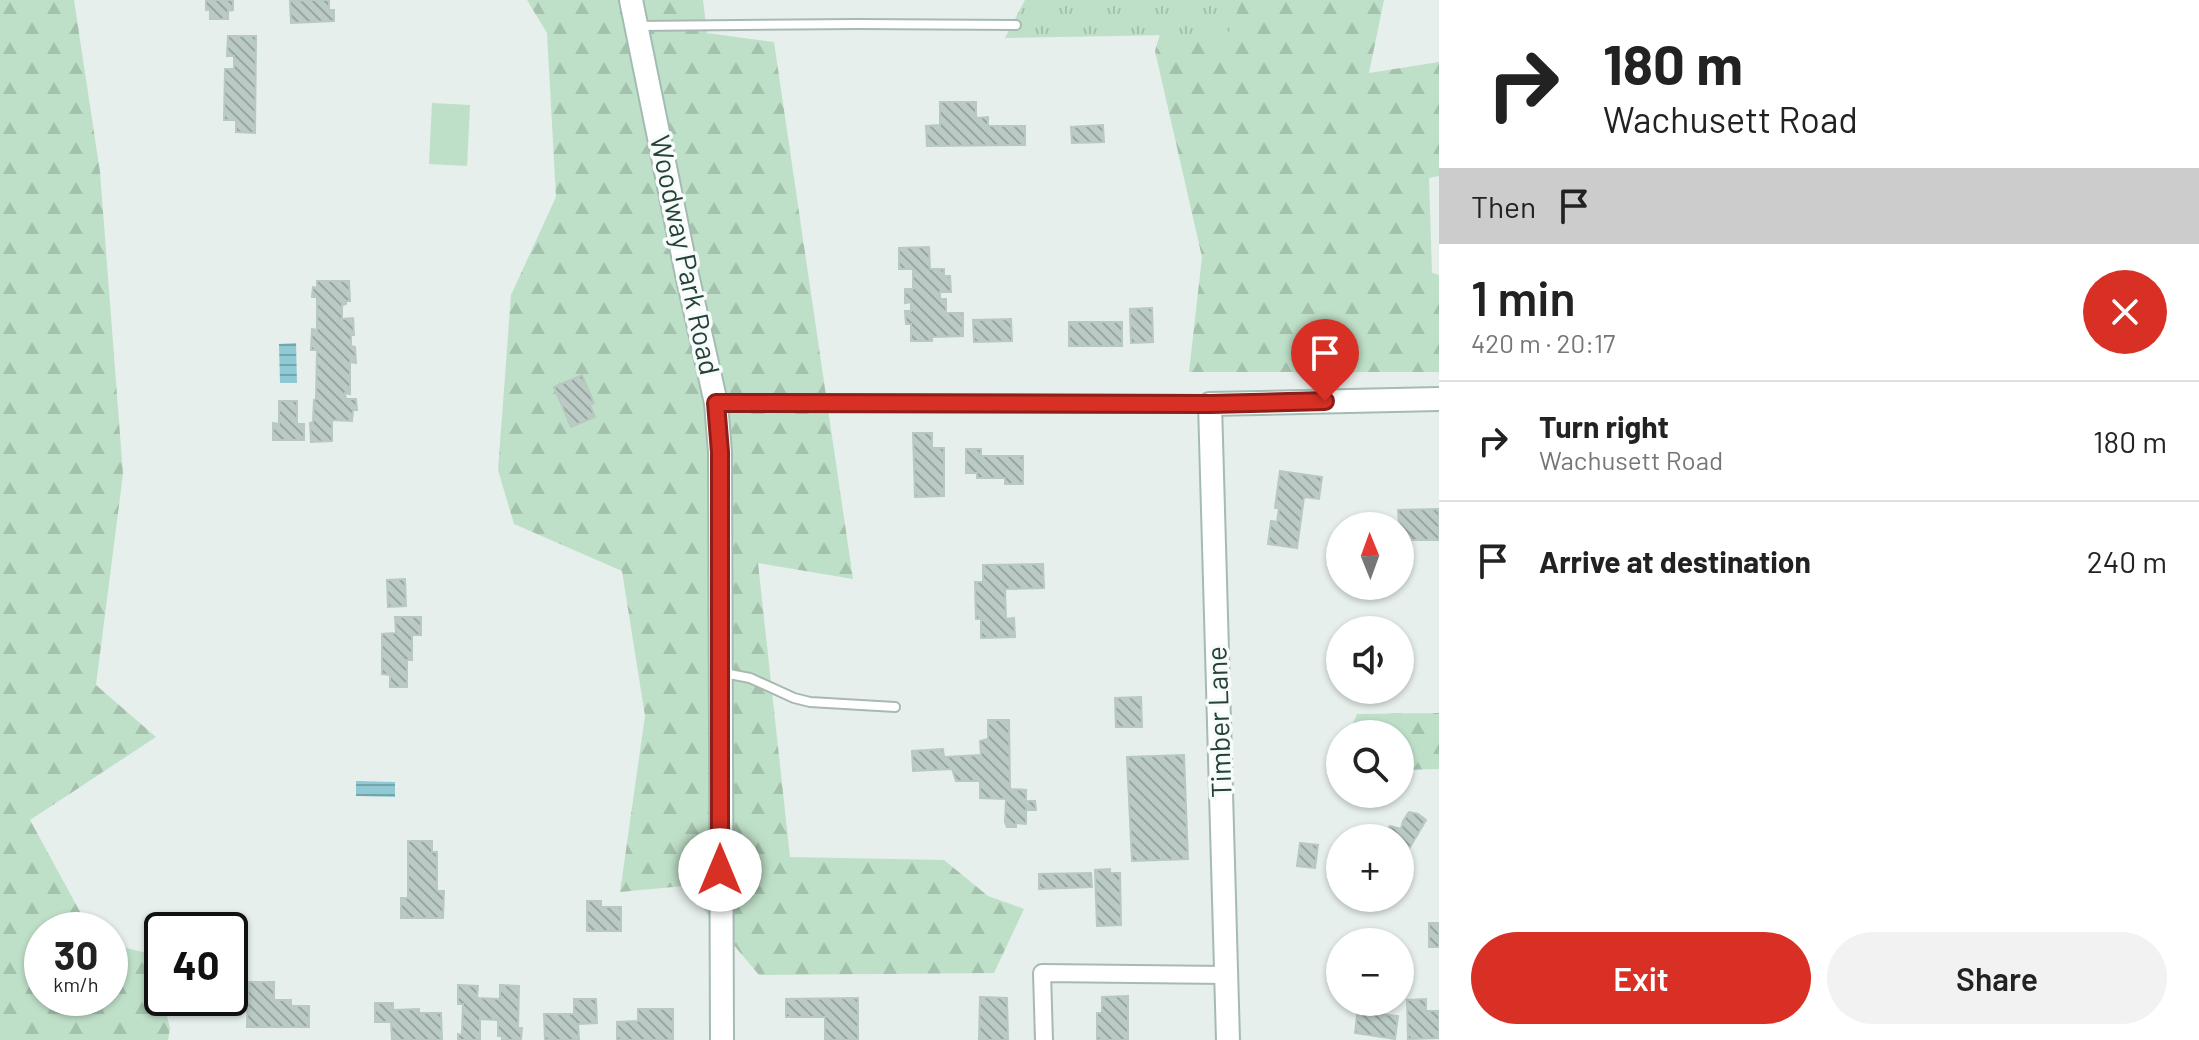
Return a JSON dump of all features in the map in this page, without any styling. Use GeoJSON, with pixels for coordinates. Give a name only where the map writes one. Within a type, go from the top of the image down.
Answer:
{"type":"FeatureCollection","features":[{"type":"Feature","properties":{"kind":"street","name":"Woodway Park Road"},"geometry":{"type":"LineString","coordinates":[[631,0],[716,403],[720,452],[722,1040]]}},
{"type":"Feature","properties":{"kind":"street"},"geometry":{"type":"LineString","coordinates":[[716,403],[1210,404],[1439,399]]}},
{"type":"Feature","properties":{"kind":"street","name":"Timber Lane"},"geometry":{"type":"LineString","coordinates":[[1210,404],[1228,1040]]}},
{"type":"Feature","properties":{"kind":"street"},"geometry":{"type":"LineString","coordinates":[[1044,1040],[1042,973],[1226,975]]}},
{"type":"Feature","properties":{"kind":"lane"},"geometry":{"type":"LineString","coordinates":[[636,26],[1016,25]]}},
{"type":"Feature","properties":{"kind":"lane"},"geometry":{"type":"LineString","coordinates":[[720,672],[750,678],[810,702],[895,707]]}},
{"type":"Feature","properties":{"kind":"green space"},"geometry":{"type":"Polygon","coordinates":[[[0,0],[74,0],[100,172],[123,474],[96,685],[156,737],[30,820],[80,912],[24,912],[24,1016],[128,1016],[128,948],[144,952],[144,1016],[167,1016],[170,1028],[168,1040],[0,1040],[0,0]]]}},
{"type":"Feature","properties":{"kind":"green space"},"geometry":{"type":"Polygon","coordinates":[[[527,0],[703,0],[707,33],[774,42],[853,579],[758,563],[790,857],[944,860],[988,896],[1024,909],[994,973],[759,975],[684,886],[620,892],[645,716],[622,571],[514,524],[498,470],[511,295],[556,197],[547,33],[527,0]]]}},
{"type":"Feature","properties":{"kind":"green space"},"geometry":{"type":"Polygon","coordinates":[[[1025,0],[1242,0],[1228,34],[1005,38],[1025,0]]]}},
{"type":"Feature","properties":{"kind":"green space"},"geometry":{"type":"Polygon","coordinates":[[[1170,0],[1384,0],[1369,73],[1439,62],[1439,176],[1429,178],[1432,273],[1439,275],[1439,372],[1189,372],[1202,257],[1155,51],[1170,0]]]}},
{"type":"Feature","properties":{"kind":"green space"},"geometry":{"type":"Polygon","coordinates":[[[432,103],[470,105],[467,166],[429,164],[432,103]]]}},
{"type":"Feature","properties":{"kind":"green space"},"geometry":{"type":"Polygon","coordinates":[[[1439,713],[1439,769],[1414,770],[1414,720],[1354,720],[1357,714],[1439,713]]]}},
{"type":"Feature","properties":{"kind":"water"},"geometry":{"type":"Polygon","coordinates":[[[296,343],[297,383],[280,383],[279,344],[296,343]]]}},
{"type":"Feature","properties":{"kind":"water"},"geometry":{"type":"Polygon","coordinates":[[[356,781],[395,782],[395,797],[356,796],[356,781]]]}},
{"type":"Feature","properties":{"kind":"building"},"geometry":{"type":"Polygon","coordinates":[[[206,0],[233,0],[233,10],[228,11],[228,19],[210,19],[206,0]]]}},
{"type":"Feature","properties":{"kind":"building"},"geometry":{"type":"Polygon","coordinates":[[[329,0],[329,10],[334,10],[334,21],[291,23],[290,1],[329,0]]]}},
{"type":"Feature","properties":{"kind":"building"},"geometry":{"type":"Polygon","coordinates":[[[228,36],[256,36],[255,133],[236,132],[236,120],[224,120],[225,69],[234,69],[234,56],[227,56],[228,36]]]}},
{"type":"Feature","properties":{"kind":"building"},"geometry":{"type":"Polygon","coordinates":[[[940,102],[976,102],[976,118],[988,117],[988,126],[1025,126],[1025,145],[927,146],[926,126],[940,125],[940,102]]]}},
{"type":"Feature","properties":{"kind":"building"},"geometry":{"type":"Polygon","coordinates":[[[1103,125],[1104,142],[1072,143],[1071,127],[1103,125]]]}},
{"type":"Feature","properties":{"kind":"building"},"geometry":{"type":"Polygon","coordinates":[[[929,247],[930,269],[944,269],[944,276],[950,276],[951,292],[940,292],[940,299],[946,299],[946,313],[963,313],[963,336],[911,341],[911,324],[906,324],[905,311],[911,311],[911,302],[905,303],[905,289],[913,289],[913,269],[899,269],[899,248],[929,247]]]}},
{"type":"Feature","properties":{"kind":"building"},"geometry":{"type":"Polygon","coordinates":[[[317,281],[349,281],[350,301],[342,305],[342,319],[353,318],[351,346],[355,347],[356,363],[350,362],[350,394],[345,393],[346,399],[356,399],[357,410],[353,410],[352,421],[332,420],[332,441],[311,442],[317,350],[311,350],[312,329],[317,330],[317,297],[312,297],[317,281]]]}},
{"type":"Feature","properties":{"kind":"building"},"geometry":{"type":"Polygon","coordinates":[[[1152,308],[1153,342],[1131,343],[1130,309],[1152,308]]]}},
{"type":"Feature","properties":{"kind":"building"},"geometry":{"type":"Polygon","coordinates":[[[1011,319],[1012,341],[974,342],[973,320],[1011,319]]]}},
{"type":"Feature","properties":{"kind":"building"},"geometry":{"type":"Polygon","coordinates":[[[1069,322],[1122,322],[1122,346],[1069,346],[1069,322]]]}},
{"type":"Feature","properties":{"kind":"building"},"geometry":{"type":"Polygon","coordinates":[[[582,375],[594,403],[590,405],[595,417],[571,427],[554,387],[582,375]]]}},
{"type":"Feature","properties":{"kind":"building"},"geometry":{"type":"Polygon","coordinates":[[[279,401],[297,401],[297,424],[304,424],[304,440],[273,440],[273,423],[279,424],[279,401]]]}},
{"type":"Feature","properties":{"kind":"building"},"geometry":{"type":"Polygon","coordinates":[[[913,433],[932,433],[932,448],[944,448],[944,496],[915,497],[913,433]]]}},
{"type":"Feature","properties":{"kind":"building"},"geometry":{"type":"Polygon","coordinates":[[[966,449],[981,449],[981,456],[1023,456],[1023,484],[1005,484],[1005,478],[977,478],[977,473],[966,473],[966,449]]]}},
{"type":"Feature","properties":{"kind":"building"},"geometry":{"type":"Polygon","coordinates":[[[1280,471],[1322,477],[1319,499],[1304,497],[1297,548],[1268,544],[1271,521],[1277,522],[1279,508],[1275,508],[1280,471]]]}},
{"type":"Feature","properties":{"kind":"building"},"geometry":{"type":"Polygon","coordinates":[[[1439,509],[1439,540],[1414,540],[1414,512],[1398,510],[1439,509]]]}},
{"type":"Feature","properties":{"kind":"building"},"geometry":{"type":"Polygon","coordinates":[[[1043,564],[1044,588],[1005,589],[1006,619],[1014,618],[1015,637],[981,638],[981,619],[976,619],[975,582],[983,582],[983,565],[1043,564]]]}},
{"type":"Feature","properties":{"kind":"building"},"geometry":{"type":"Polygon","coordinates":[[[405,579],[406,606],[388,607],[387,580],[405,579]]]}},
{"type":"Feature","properties":{"kind":"building"},"geometry":{"type":"Polygon","coordinates":[[[395,617],[421,617],[421,635],[412,635],[412,660],[407,660],[407,687],[390,687],[390,675],[382,674],[382,634],[396,633],[395,617]]]}},
{"type":"Feature","properties":{"kind":"building"},"geometry":{"type":"Polygon","coordinates":[[[1141,697],[1142,727],[1116,727],[1115,698],[1141,697]]]}},
{"type":"Feature","properties":{"kind":"building"},"geometry":{"type":"Polygon","coordinates":[[[988,720],[1009,720],[1010,789],[1026,790],[1026,801],[1035,801],[1036,810],[1026,810],[1026,824],[1016,823],[1016,827],[1007,827],[1006,799],[980,798],[980,781],[956,781],[952,769],[913,771],[912,751],[943,749],[944,757],[981,755],[980,741],[988,739],[988,720]]]}},
{"type":"Feature","properties":{"kind":"building"},"geometry":{"type":"Polygon","coordinates":[[[1184,755],[1188,859],[1132,861],[1127,757],[1184,755]]]}},
{"type":"Feature","properties":{"kind":"building"},"geometry":{"type":"Polygon","coordinates":[[[1409,812],[1426,820],[1414,840],[1414,824],[1402,824],[1409,812]]]}},
{"type":"Feature","properties":{"kind":"building"},"geometry":{"type":"Polygon","coordinates":[[[408,841],[432,841],[432,852],[437,852],[437,891],[444,891],[443,918],[401,918],[401,898],[408,898],[408,841]]]}},
{"type":"Feature","properties":{"kind":"building"},"geometry":{"type":"Polygon","coordinates":[[[1300,843],[1318,845],[1315,868],[1297,866],[1300,843]]]}},
{"type":"Feature","properties":{"kind":"building"},"geometry":{"type":"Polygon","coordinates":[[[1110,869],[1110,873],[1120,873],[1121,925],[1097,926],[1095,870],[1110,869]]]}},
{"type":"Feature","properties":{"kind":"building"},"geometry":{"type":"Polygon","coordinates":[[[1091,873],[1092,887],[1039,889],[1039,874],[1091,873]]]}},
{"type":"Feature","properties":{"kind":"building"},"geometry":{"type":"Polygon","coordinates":[[[587,901],[601,901],[601,907],[621,907],[621,931],[587,931],[587,901]]]}},
{"type":"Feature","properties":{"kind":"building"},"geometry":{"type":"Polygon","coordinates":[[[1429,923],[1439,923],[1439,947],[1429,947],[1429,923]]]}},
{"type":"Feature","properties":{"kind":"building"},"geometry":{"type":"Polygon","coordinates":[[[248,982],[274,982],[274,1000],[291,1000],[291,1006],[309,1006],[309,1027],[247,1027],[248,982]]]}},
{"type":"Feature","properties":{"kind":"building"},"geometry":{"type":"Polygon","coordinates":[[[458,985],[478,986],[477,998],[500,999],[500,985],[519,986],[518,1028],[522,1028],[521,1040],[502,1040],[502,1036],[498,1036],[498,1020],[480,1019],[480,1040],[458,1040],[458,1034],[462,1035],[463,1004],[458,1004],[458,985]]]}},
{"type":"Feature","properties":{"kind":"building"},"geometry":{"type":"Polygon","coordinates":[[[1128,996],[1128,1040],[1097,1040],[1097,1013],[1102,1013],[1102,997],[1128,996]]]}},
{"type":"Feature","properties":{"kind":"building"},"geometry":{"type":"Polygon","coordinates":[[[980,997],[1007,998],[1008,1040],[979,1040],[980,997]]]}},
{"type":"Feature","properties":{"kind":"building"},"geometry":{"type":"Polygon","coordinates":[[[858,998],[858,1040],[825,1040],[825,1017],[786,1017],[786,999],[858,998]]]}},
{"type":"Feature","properties":{"kind":"building"},"geometry":{"type":"Polygon","coordinates":[[[574,999],[596,999],[597,1023],[578,1024],[579,1040],[545,1040],[544,1014],[574,1014],[574,999]]]}},
{"type":"Feature","properties":{"kind":"building"},"geometry":{"type":"Polygon","coordinates":[[[1426,999],[1426,1011],[1439,1011],[1439,1038],[1408,1039],[1407,1016],[1414,1016],[1414,1000],[1426,999]]]}},
{"type":"Feature","properties":{"kind":"building"},"geometry":{"type":"Polygon","coordinates":[[[375,1003],[393,1003],[393,1010],[419,1009],[419,1013],[441,1013],[442,1040],[392,1040],[391,1022],[375,1022],[375,1003]]]}},
{"type":"Feature","properties":{"kind":"building"},"geometry":{"type":"Polygon","coordinates":[[[638,1009],[673,1009],[673,1040],[617,1040],[617,1022],[638,1021],[638,1009]]]}},
{"type":"Feature","properties":{"kind":"building"},"geometry":{"type":"Polygon","coordinates":[[[1357,1016],[1398,1016],[1395,1039],[1355,1033],[1357,1016]]]}},
{"type":"Feature","properties":{"kind":"route"},"geometry":{"type":"LineString","coordinates":[[720,870],[720,452],[716,403],[1210,404],[1325,401]]}}]}
